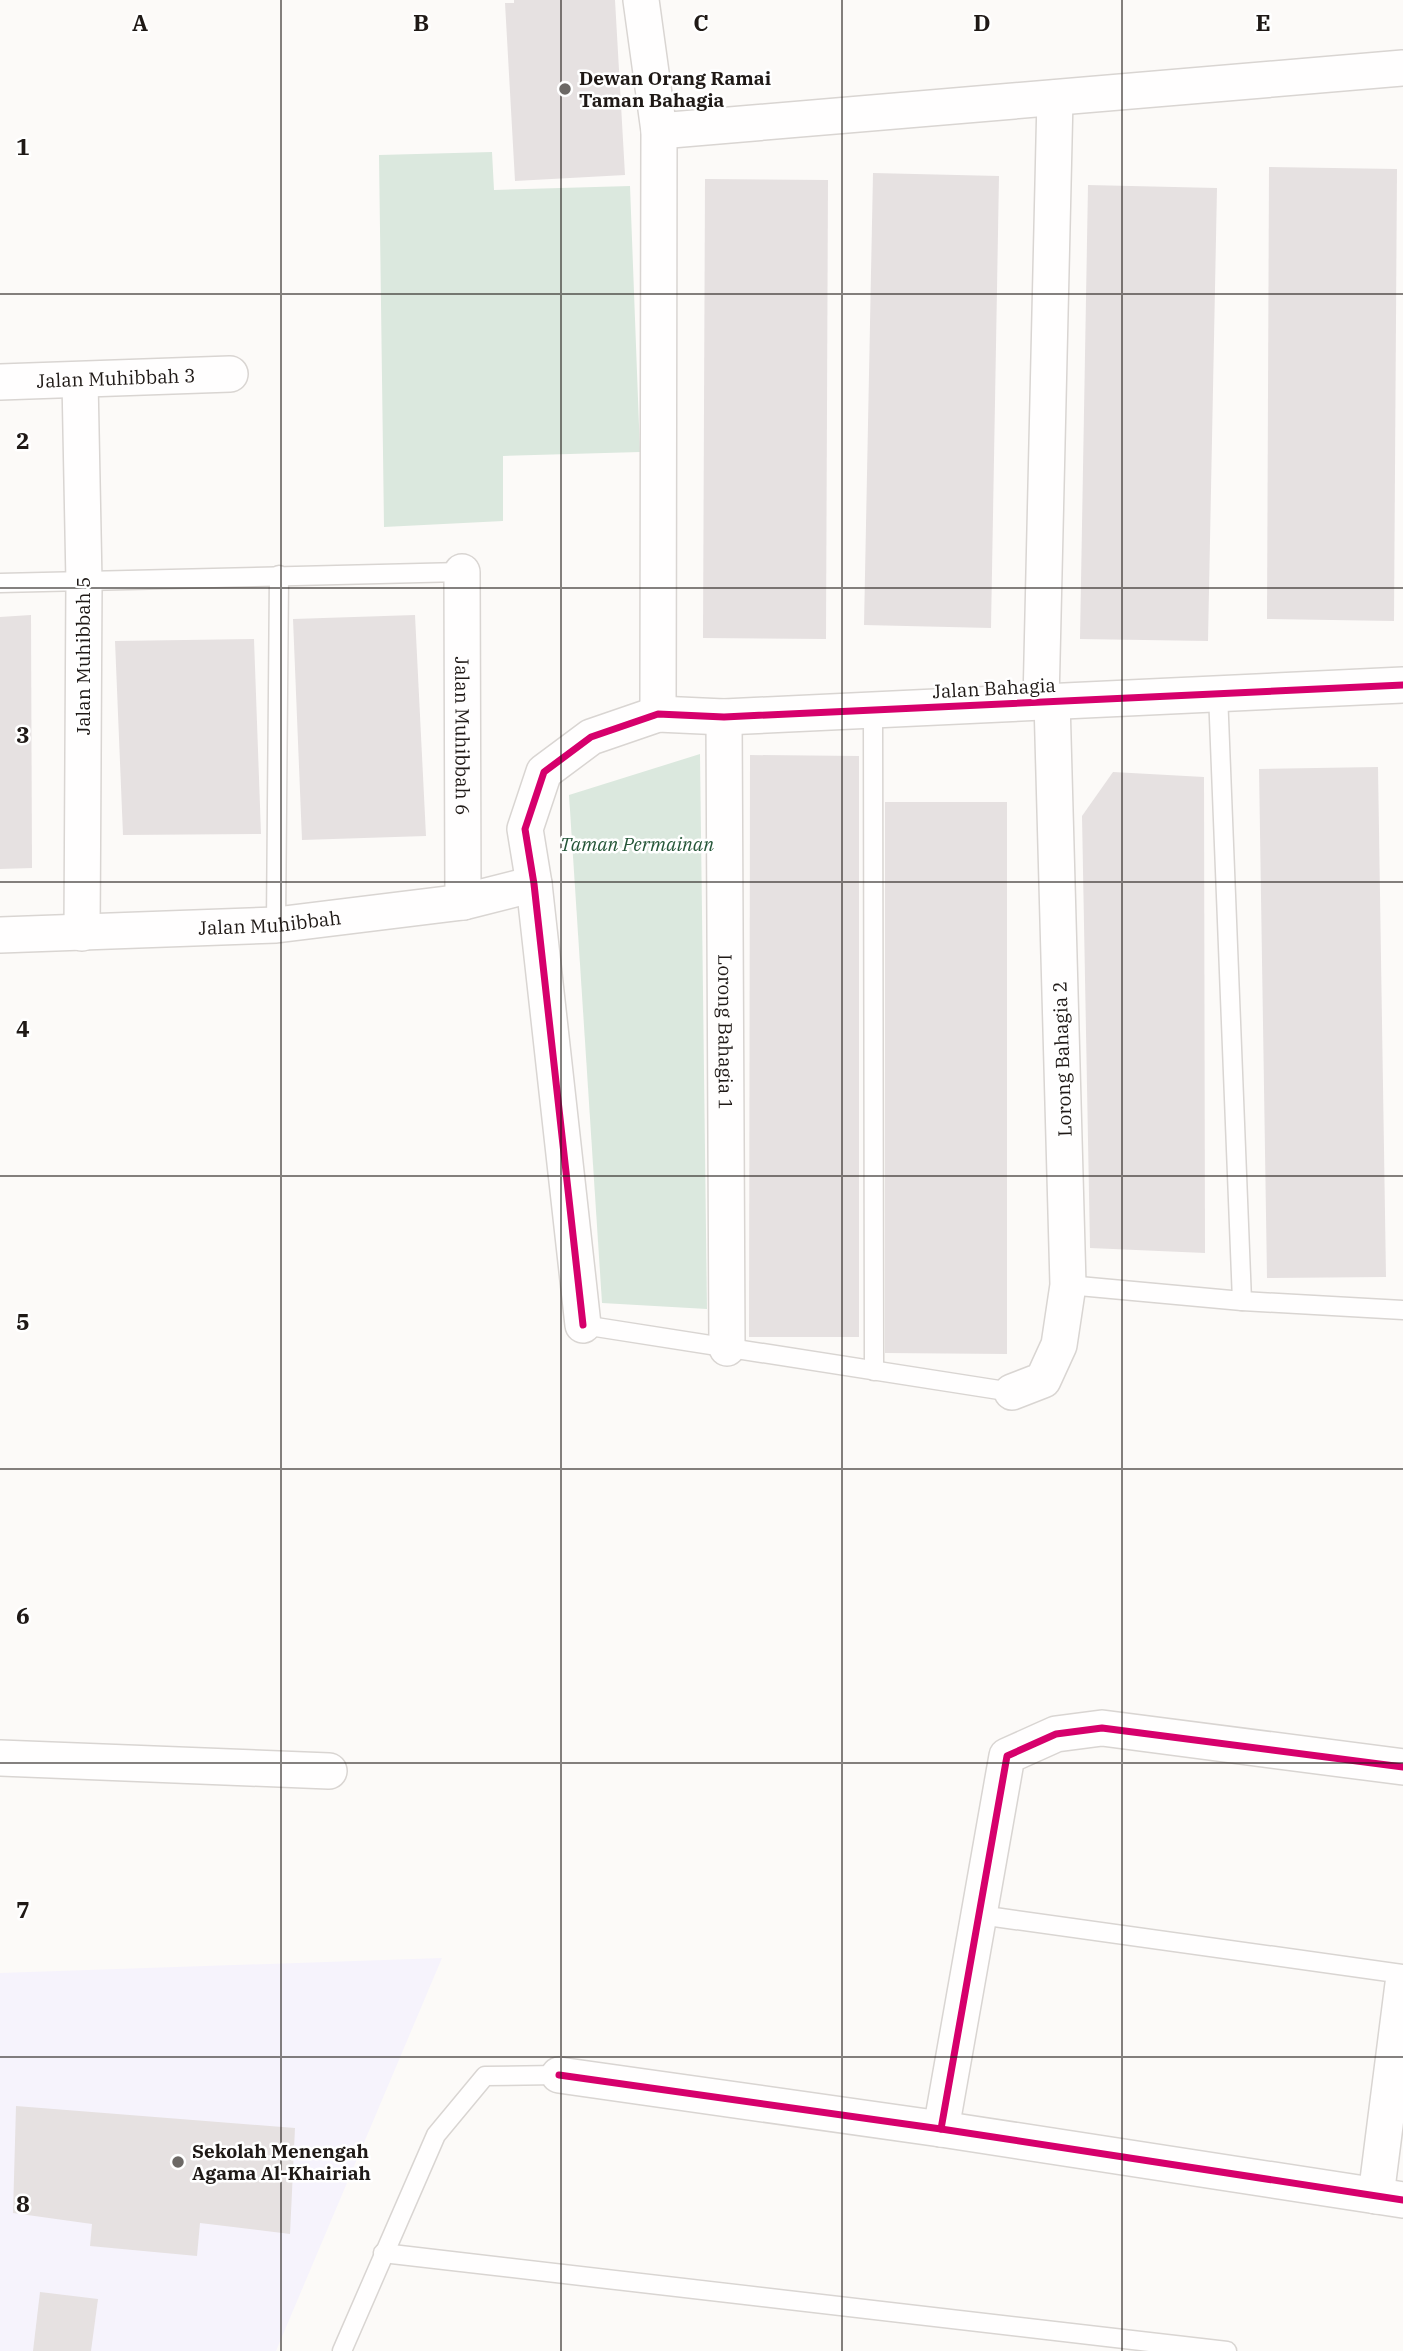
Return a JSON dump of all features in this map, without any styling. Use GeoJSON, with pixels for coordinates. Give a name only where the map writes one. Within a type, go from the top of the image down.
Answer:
{"type":"FeatureCollection","features":[{"type":"Feature","properties":{"kind":"street"},"geometry":{"type":"LineString","coordinates":[[641,0],[659,131],[658,714]]}},
{"type":"Feature","properties":{"kind":"street"},"geometry":{"type":"LineString","coordinates":[[659,131],[1403,68]]}},
{"type":"Feature","properties":{"kind":"street","name":"Lorong Bahagia 2"},"geometry":{"type":"LineString","coordinates":[[1012,1392],[1043,1380],[1059,1345],[1068,1285],[1046,701],[1055,98]]}},
{"type":"Feature","properties":{"kind":"street","name":"Jalan Muhibbah 3"},"geometry":{"type":"LineString","coordinates":[[0,382],[230,374]]}},
{"type":"Feature","properties":{"kind":"street","name":"Jalan Muhibbah 5"},"geometry":{"type":"LineString","coordinates":[[80,380],[84,582],[82,933]]}},
{"type":"Feature","properties":{"kind":"street","name":"Jalan Muhibbah 6"},"geometry":{"type":"LineString","coordinates":[[462,572],[463,902]]}},
{"type":"Feature","properties":{"kind":"street","name":"Jalan Bahagia"},"geometry":{"type":"LineString","coordinates":[[583,1325],[534,884],[525,830],[544,772],[591,737],[658,714],[724,717],[1403,685]]}},
{"type":"Feature","properties":{"kind":"street","name":"Lorong Bahagia 1"},"geometry":{"type":"LineString","coordinates":[[724,717],[727,1348]]}},
{"type":"Feature","properties":{"kind":"street","name":"Jalan Muhibbah"},"geometry":{"type":"LineString","coordinates":[[0,935],[276,925],[463,902],[534,884]]}},
{"type":"Feature","properties":{"kind":"street"},"geometry":{"type":"LineString","coordinates":[[941,2129],[1007,1756],[1056,1734],[1102,1728],[1403,1767]]}},
{"type":"Feature","properties":{"kind":"street"},"geometry":{"type":"LineString","coordinates":[[0,1758],[329,1771]]}},
{"type":"Feature","properties":{"kind":"street"},"geometry":{"type":"LineString","coordinates":[[559,2075],[941,2129],[1390,2198],[1403,1984]]}},
{"type":"Feature","properties":{"kind":"lane"},"geometry":{"type":"LineString","coordinates":[[0,583],[462,572]]}},
{"type":"Feature","properties":{"kind":"lane"},"geometry":{"type":"LineString","coordinates":[[276,925],[279,575]]}},
{"type":"Feature","properties":{"kind":"lane"},"geometry":{"type":"LineString","coordinates":[[1218,693],[1242,1301]]}},
{"type":"Feature","properties":{"kind":"lane"},"geometry":{"type":"LineString","coordinates":[[873,710],[874,1371]]}},
{"type":"Feature","properties":{"kind":"lane"},"geometry":{"type":"LineString","coordinates":[[1068,1285],[1242,1301],[1403,1310]]}},
{"type":"Feature","properties":{"kind":"lane"},"geometry":{"type":"LineString","coordinates":[[583,1325],[1012,1392]]}},
{"type":"Feature","properties":{"kind":"lane"},"geometry":{"type":"LineString","coordinates":[[980,1915],[1403,1974]]}},
{"type":"Feature","properties":{"kind":"lane"},"geometry":{"type":"LineString","coordinates":[[342,2351],[436,2135],[485,2076],[559,2075]]}},
{"type":"Feature","properties":{"kind":"lane"},"geometry":{"type":"LineString","coordinates":[[383,2253],[1227,2351]]}},
{"type":"Feature","properties":{"kind":"shaded area","name":"Sekolah Menengah Agama Al-Khairiah"},"geometry":{"type":"Polygon","coordinates":[[[442,1958],[276,2351],[0,2351],[0,1973],[442,1958]]]}},
{"type":"Feature","properties":{"kind":"green space"},"geometry":{"type":"Polygon","coordinates":[[[492,152],[494,190],[630,186],[640,452],[503,456],[503,521],[384,527],[379,155],[492,152]]]}},
{"type":"Feature","properties":{"kind":"green space","name":"Taman Permainan"},"geometry":{"type":"Polygon","coordinates":[[[700,754],[707,1309],[602,1303],[569,795],[700,754]]]}},
{"type":"Feature","properties":{"kind":"building","name":"Dewan Orang Ramai Taman Bahagia"},"geometry":{"type":"Polygon","coordinates":[[[514,0],[615,0],[625,175],[515,181],[505,3],[514,3],[514,0]]]}},
{"type":"Feature","properties":{"kind":"building"},"geometry":{"type":"Polygon","coordinates":[[[1269,167],[1397,169],[1394,621],[1267,619],[1269,167]]]}},
{"type":"Feature","properties":{"kind":"building"},"geometry":{"type":"Polygon","coordinates":[[[873,173],[999,176],[991,628],[864,625],[873,173]]]}},
{"type":"Feature","properties":{"kind":"building"},"geometry":{"type":"Polygon","coordinates":[[[705,179],[828,180],[826,639],[703,638],[705,179]]]}},
{"type":"Feature","properties":{"kind":"building"},"geometry":{"type":"Polygon","coordinates":[[[1088,185],[1217,188],[1208,641],[1080,639],[1088,185]]]}},
{"type":"Feature","properties":{"kind":"building"},"geometry":{"type":"Polygon","coordinates":[[[31,615],[32,868],[0,869],[0,617],[31,615]]]}},
{"type":"Feature","properties":{"kind":"building"},"geometry":{"type":"Polygon","coordinates":[[[415,615],[426,836],[302,840],[293,619],[415,615]]]}},
{"type":"Feature","properties":{"kind":"building"},"geometry":{"type":"Polygon","coordinates":[[[254,639],[261,834],[123,835],[115,641],[254,639]]]}},
{"type":"Feature","properties":{"kind":"building"},"geometry":{"type":"Polygon","coordinates":[[[750,755],[859,756],[859,1337],[749,1337],[750,755]]]}},
{"type":"Feature","properties":{"kind":"building"},"geometry":{"type":"Polygon","coordinates":[[[1378,767],[1386,1277],[1267,1278],[1259,769],[1378,767]]]}},
{"type":"Feature","properties":{"kind":"building"},"geometry":{"type":"Polygon","coordinates":[[[1113,772],[1204,777],[1205,1253],[1090,1248],[1082,816],[1113,772]]]}},
{"type":"Feature","properties":{"kind":"building"},"geometry":{"type":"Polygon","coordinates":[[[885,802],[1007,802],[1007,1354],[885,1353],[885,802]]]}},
{"type":"Feature","properties":{"kind":"building"},"geometry":{"type":"Polygon","coordinates":[[[16,2106],[295,2128],[290,2234],[200,2223],[197,2256],[90,2246],[92,2224],[13,2213],[16,2106]]]}},
{"type":"Feature","properties":{"kind":"building"},"geometry":{"type":"Polygon","coordinates":[[[40,2292],[98,2299],[91,2351],[33,2351],[40,2292]]]}},
{"type":"Feature","properties":{"kind":"cycle path"},"geometry":{"type":"LineString","coordinates":[[583,1325],[534,884],[525,829],[544,772],[591,737],[658,714],[724,717],[1403,685]]}},
{"type":"Feature","properties":{"kind":"cycle path"},"geometry":{"type":"LineString","coordinates":[[941,2129],[1007,1756],[1056,1734],[1102,1728],[1403,1767]]}},
{"type":"Feature","properties":{"kind":"cycle path"},"geometry":{"type":"LineString","coordinates":[[559,2075],[941,2129],[1403,2200]]}},
{"type":"Feature","properties":{"kind":"place","name":"Dewan Orang Ramai Taman Bahagia"},"geometry":{"type":"Point","coordinates":[565,89]}},
{"type":"Feature","properties":{"kind":"place","name":"Sekolah Menengah Agama Al-Khairiah"},"geometry":{"type":"Point","coordinates":[178,2162]}}]}
